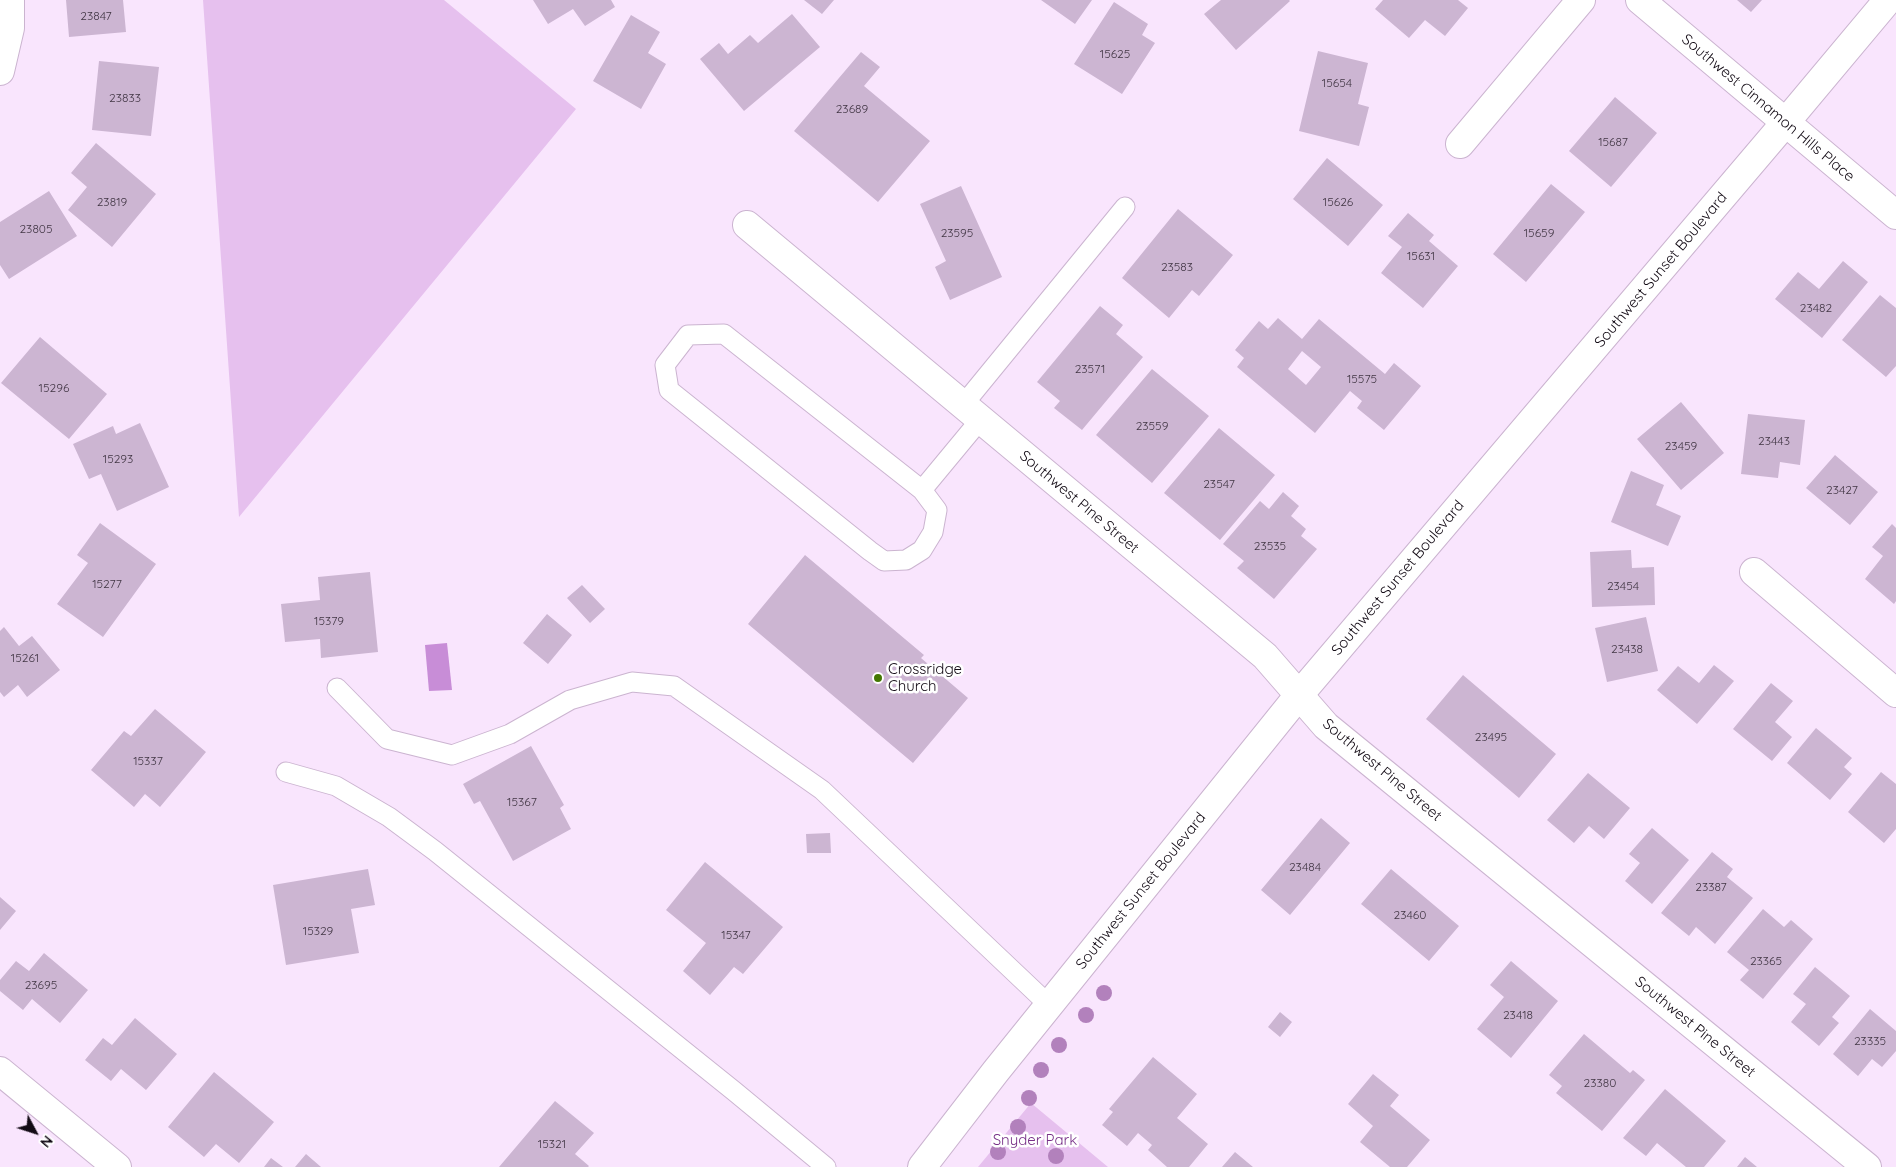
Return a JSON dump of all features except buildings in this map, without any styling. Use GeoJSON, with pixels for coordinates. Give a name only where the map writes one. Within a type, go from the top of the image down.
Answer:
{"type":"FeatureCollection","features":[{"type":"Feature","properties":{"kind":"street"},"geometry":{"type":"LineString","coordinates":[[0,71],[10,28],[10,0]]}},
{"type":"Feature","properties":{"kind":"street"},"geometry":{"type":"LineString","coordinates":[[1460,144],[1581,0]]}},
{"type":"Feature","properties":{"kind":"street","name":"Southwest Cinnamon Hills Place"},"geometry":{"type":"LineString","coordinates":[[1640,0],[1785,124],[1896,215]]}},
{"type":"Feature","properties":{"kind":"street","name":"Southwest Sunset Boulevard"},"geometry":{"type":"LineString","coordinates":[[922,1167],[1049,1005],[1299,695],[1785,124],[1888,0]]}},
{"type":"Feature","properties":{"kind":"street","name":"Southwest Pine Street"},"geometry":{"type":"LineString","coordinates":[[747,225],[1265,656],[1326,726],[1867,1167]]}},
{"type":"Feature","properties":{"kind":"street"},"geometry":{"type":"LineString","coordinates":[[1754,572],[1896,693]]}},
{"type":"Feature","properties":{"kind":"street"},"geometry":{"type":"LineString","coordinates":[[0,1071],[107,1164]]}},
{"type":"Feature","properties":{"kind":"lane"},"geometry":{"type":"LineString","coordinates":[[922,490],[971,412],[1125,207]]}},
{"type":"Feature","properties":{"kind":"lane"},"geometry":{"type":"LineString","coordinates":[[724,334],[922,490],[937,510],[933,532],[922,550],[906,560],[884,561],[669,390],[664,365],[688,335],[724,334]]}},
{"type":"Feature","properties":{"kind":"lane"},"geometry":{"type":"LineString","coordinates":[[338,688],[387,739],[452,755],[510,734],[570,700],[632,682],[674,686],[822,790],[1049,1005]]}},
{"type":"Feature","properties":{"kind":"lane"},"geometry":{"type":"LineString","coordinates":[[286,772],[336,786],[389,817],[443,857],[826,1167]]}},
{"type":"Feature","properties":{"kind":"green space"},"geometry":{"type":"Polygon","coordinates":[[[203,0],[444,0],[576,109],[239,517],[203,0]]]}},
{"type":"Feature","properties":{"kind":"green space","name":"Snyder Park"},"geometry":{"type":"Polygon","coordinates":[[[1031,1103],[1108,1167],[978,1167],[1031,1103]]]}},
{"type":"Feature","properties":{"kind":"shaded area"},"geometry":{"type":"Polygon","coordinates":[[[447,643],[452,690],[429,691],[425,645],[447,643]]]}},
{"type":"Feature","properties":{"kind":"place","name":"Crossridge Church"},"geometry":{"type":"Point","coordinates":[878,678]}}]}
